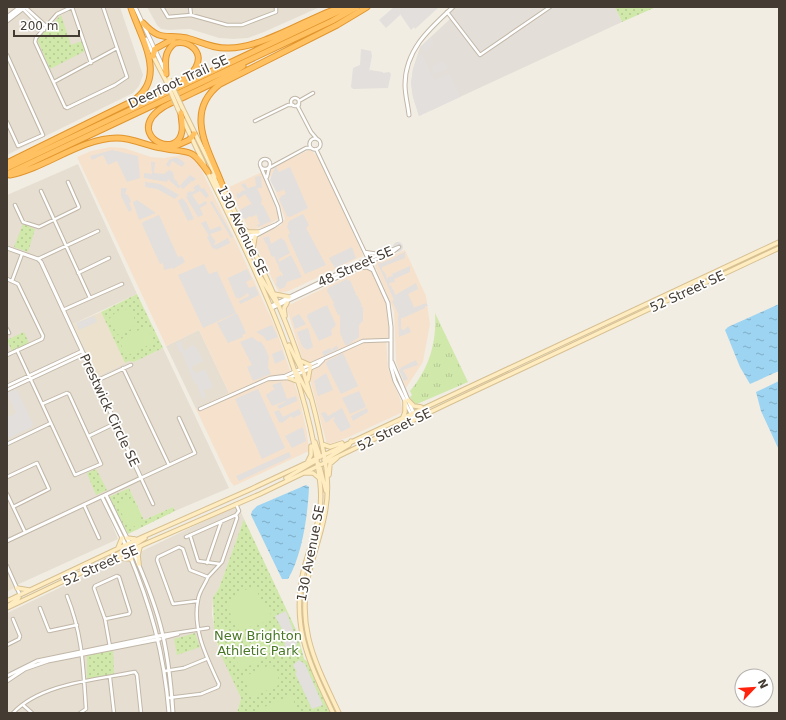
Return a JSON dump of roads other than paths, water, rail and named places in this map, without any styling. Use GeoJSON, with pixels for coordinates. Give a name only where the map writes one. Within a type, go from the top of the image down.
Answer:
{"type":"FeatureCollection","features":[{"type":"Feature","properties":{"kind":"highway"},"geometry":{"type":"LineString","coordinates":[[7,163],[131,102],[144,92],[151,79],[150,64],[130,7]]}},
{"type":"Feature","properties":{"kind":"highway"},"geometry":{"type":"LineString","coordinates":[[143,23],[159,36],[180,38],[215,47],[242,47],[341,7]]}},
{"type":"Feature","properties":{"kind":"highway","name":"Deerfoot Trail SE"},"geometry":{"type":"LineString","coordinates":[[7,168],[348,7]]}},
{"type":"Feature","properties":{"kind":"highway","name":"Deerfoot Trail SE"},"geometry":{"type":"LineString","coordinates":[[7,175],[265,53],[357,7]]}},
{"type":"Feature","properties":{"kind":"highway"},"geometry":{"type":"LineString","coordinates":[[224,190],[206,146],[200,126],[201,109],[208,94],[220,84],[337,25],[367,7]]}},
{"type":"Feature","properties":{"kind":"highway"},"geometry":{"type":"LineString","coordinates":[[153,56],[155,49],[166,42],[180,38]]}},
{"type":"Feature","properties":{"kind":"highway"},"geometry":{"type":"LineString","coordinates":[[108,120],[116,113],[188,76],[196,67],[198,61],[196,51],[190,45],[183,42],[175,43],[168,50],[165,61],[167,78]]}},
{"type":"Feature","properties":{"kind":"highway"},"geometry":{"type":"LineString","coordinates":[[180,110],[182,132],[178,140],[166,145],[160,144],[154,140],[148,128],[155,113],[167,105],[230,74],[265,53]]}},
{"type":"Feature","properties":{"kind":"highway"},"geometry":{"type":"LineString","coordinates":[[162,148],[177,146],[193,136]]}},
{"type":"Feature","properties":{"kind":"highway"},"geometry":{"type":"LineString","coordinates":[[7,175],[23,172],[106,139],[126,139],[162,148],[192,152],[208,172]]}},
{"type":"Feature","properties":{"kind":"main road","name":"130 Avenue SE"},"geometry":{"type":"LineString","coordinates":[[153,56],[167,78],[180,110],[224,190],[241,227],[257,276],[284,338],[297,373],[311,435],[328,479],[326,512],[304,595],[304,618],[308,642],[315,662],[339,713]]}},
{"type":"Feature","properties":{"kind":"main road","name":"130 Avenue SE"},"geometry":{"type":"LineString","coordinates":[[180,110],[208,172],[244,240],[253,252],[274,294],[277,304],[285,319],[308,383],[322,444],[320,460],[321,497],[317,527],[304,568],[299,599],[299,625],[306,652],[332,713]]}},
{"type":"Feature","properties":{"kind":"main road"},"geometry":{"type":"LineString","coordinates":[[196,146],[212,172],[244,240]]}},
{"type":"Feature","properties":{"kind":"main road"},"geometry":{"type":"LineString","coordinates":[[241,227],[248,232],[258,232]]}},
{"type":"Feature","properties":{"kind":"main road"},"geometry":{"type":"LineString","coordinates":[[253,252],[255,237]]}},
{"type":"Feature","properties":{"kind":"main road","name":"52 Street SE"},"geometry":{"type":"LineString","coordinates":[[7,607],[23,601],[114,558],[131,547],[138,539],[249,490],[307,462],[345,453],[382,435],[426,406],[779,242]]}},
{"type":"Feature","properties":{"kind":"main road","name":"52 Street SE"},"geometry":{"type":"LineString","coordinates":[[131,547],[140,547],[301,474],[320,460],[351,441],[403,417],[413,416],[779,248]]}},
{"type":"Feature","properties":{"kind":"main road"},"geometry":{"type":"LineString","coordinates":[[257,276],[261,278],[277,304]]}},
{"type":"Feature","properties":{"kind":"main road"},"geometry":{"type":"LineString","coordinates":[[274,294],[289,297]]}},
{"type":"Feature","properties":{"kind":"main road"},"geometry":{"type":"LineString","coordinates":[[285,319],[284,308],[287,303]]}},
{"type":"Feature","properties":{"kind":"main road"},"geometry":{"type":"LineString","coordinates":[[284,338],[302,369]]}},
{"type":"Feature","properties":{"kind":"main road"},"geometry":{"type":"LineString","coordinates":[[301,362],[310,366],[308,383]]}},
{"type":"Feature","properties":{"kind":"main road"},"geometry":{"type":"LineString","coordinates":[[297,373],[312,401]]}},
{"type":"Feature","properties":{"kind":"main road"},"geometry":{"type":"LineString","coordinates":[[289,378],[298,382]]}},
{"type":"Feature","properties":{"kind":"main road"},"geometry":{"type":"LineString","coordinates":[[403,417],[406,401],[414,406],[426,406]]}},
{"type":"Feature","properties":{"kind":"main road"},"geometry":{"type":"LineString","coordinates":[[307,462],[312,453],[311,435]]}},
{"type":"Feature","properties":{"kind":"main road"},"geometry":{"type":"LineString","coordinates":[[279,484],[349,445],[351,441]]}},
{"type":"Feature","properties":{"kind":"main road"},"geometry":{"type":"LineString","coordinates":[[322,444],[330,447],[347,443]]}},
{"type":"Feature","properties":{"kind":"main road"},"geometry":{"type":"LineString","coordinates":[[326,512],[330,464],[345,453]]}},
{"type":"Feature","properties":{"kind":"main road"},"geometry":{"type":"LineString","coordinates":[[301,474],[314,473],[320,481]]}},
{"type":"Feature","properties":{"kind":"main road"},"geometry":{"type":"LineString","coordinates":[[108,560],[150,534]]}},
{"type":"Feature","properties":{"kind":"main road"},"geometry":{"type":"LineString","coordinates":[[117,549],[121,544],[122,538]]}},
{"type":"Feature","properties":{"kind":"main road"},"geometry":{"type":"LineString","coordinates":[[127,538],[138,539]]}},
{"type":"Feature","properties":{"kind":"main road"},"geometry":{"type":"LineString","coordinates":[[139,564],[138,552],[140,547]]}},
{"type":"Feature","properties":{"kind":"main road","name":"52 Street SE"},"geometry":{"type":"LineString","coordinates":[[7,601],[117,549],[127,549]]}},
{"type":"Feature","properties":{"kind":"main road"},"geometry":{"type":"LineString","coordinates":[[114,558],[126,557],[131,559]]}},
{"type":"Feature","properties":{"kind":"main road"},"geometry":{"type":"LineString","coordinates":[[17,588],[32,589]]}},
{"type":"Feature","properties":{"kind":"main road"},"geometry":{"type":"LineString","coordinates":[[7,607],[18,599],[20,595],[23,601]]}},
{"type":"Feature","properties":{"kind":"main road"},"geometry":{"type":"LineString","coordinates":[[308,642],[306,652],[310,655],[319,675],[326,685]]}},
{"type":"Feature","properties":{"kind":"street"},"geometry":{"type":"LineString","coordinates":[[91,63],[72,7],[57,14],[34,42],[65,107],[67,108],[115,85],[127,77],[103,7]]}},
{"type":"Feature","properties":{"kind":"street","name":"130 Avenue SE"},"geometry":{"type":"LineString","coordinates":[[130,7],[153,56]]}},
{"type":"Feature","properties":{"kind":"street","name":"130 Avenue SE"},"geometry":{"type":"LineString","coordinates":[[135,7],[167,78]]}},
{"type":"Feature","properties":{"kind":"street"},"geometry":{"type":"LineString","coordinates":[[162,7],[168,17],[191,15],[227,25],[242,25],[276,12],[276,7]]}},
{"type":"Feature","properties":{"kind":"street"},"geometry":{"type":"LineString","coordinates":[[190,7],[191,15]]}},
{"type":"Feature","properties":{"kind":"street"},"geometry":{"type":"LineString","coordinates":[[409,115],[404,86],[405,73],[410,55],[422,37],[453,7]]}},
{"type":"Feature","properties":{"kind":"street"},"geometry":{"type":"LineString","coordinates":[[447,12],[480,55],[550,7]]}},
{"type":"Feature","properties":{"kind":"street"},"geometry":{"type":"LineString","coordinates":[[23,8],[46,27]]}},
{"type":"Feature","properties":{"kind":"street"},"geometry":{"type":"LineString","coordinates":[[7,17],[23,8]]}},
{"type":"Feature","properties":{"kind":"street"},"geometry":{"type":"LineString","coordinates":[[7,21],[23,8]]}},
{"type":"Feature","properties":{"kind":"street"},"geometry":{"type":"LineString","coordinates":[[23,8],[44,30]]}},
{"type":"Feature","properties":{"kind":"street"},"geometry":{"type":"LineString","coordinates":[[54,82],[117,48]]}},
{"type":"Feature","properties":{"kind":"street"},"geometry":{"type":"LineString","coordinates":[[7,55],[43,135],[18,146],[7,122]]}},
{"type":"Feature","properties":{"kind":"street"},"geometry":{"type":"LineString","coordinates":[[256,120],[288,105],[297,103],[302,98],[313,93]]}},
{"type":"Feature","properties":{"kind":"street"},"geometry":{"type":"LineString","coordinates":[[288,105],[293,98],[297,103],[312,132],[321,144],[317,149]]}},
{"type":"Feature","properties":{"kind":"street"},"geometry":{"type":"LineString","coordinates":[[291,101],[297,103]]}},
{"type":"Feature","properties":{"kind":"street"},"geometry":{"type":"LineString","coordinates":[[261,167],[264,169],[269,168],[306,148],[312,139],[312,132]]}},
{"type":"Feature","properties":{"kind":"street"},"geometry":{"type":"LineString","coordinates":[[312,139],[317,139]]}},
{"type":"Feature","properties":{"kind":"street"},"geometry":{"type":"LineString","coordinates":[[310,143],[311,148]]}},
{"type":"Feature","properties":{"kind":"street"},"geometry":{"type":"LineString","coordinates":[[306,148],[317,149]]}},
{"type":"Feature","properties":{"kind":"street"},"geometry":{"type":"LineString","coordinates":[[317,149],[388,303],[391,315],[391,361],[413,416]]}},
{"type":"Feature","properties":{"kind":"street"},"geometry":{"type":"LineString","coordinates":[[244,240],[255,237],[281,221],[261,167],[261,160],[264,158],[276,162],[281,161]]}},
{"type":"Feature","properties":{"kind":"street"},"geometry":{"type":"LineString","coordinates":[[267,180],[270,164],[268,160]]}},
{"type":"Feature","properties":{"kind":"street"},"geometry":{"type":"LineString","coordinates":[[15,205],[23,222],[36,227],[54,220],[79,206],[68,182]]}},
{"type":"Feature","properties":{"kind":"street"},"geometry":{"type":"LineString","coordinates":[[41,191],[90,298]]}},
{"type":"Feature","properties":{"kind":"street"},"geometry":{"type":"LineString","coordinates":[[244,240],[258,232],[278,224]]}},
{"type":"Feature","properties":{"kind":"street"},"geometry":{"type":"LineString","coordinates":[[7,248],[38,259],[98,231]]}},
{"type":"Feature","properties":{"kind":"street","name":"48 Street SE"},"geometry":{"type":"LineString","coordinates":[[271,307],[289,297],[369,261],[394,251],[399,247],[378,254],[369,261],[357,268],[287,303],[277,304]]}},
{"type":"Feature","properties":{"kind":"street"},"geometry":{"type":"LineString","coordinates":[[365,252],[378,254]]}},
{"type":"Feature","properties":{"kind":"street"},"geometry":{"type":"LineString","coordinates":[[12,281],[22,254]]}},
{"type":"Feature","properties":{"kind":"street"},"geometry":{"type":"LineString","coordinates":[[78,273],[109,258]]}},
{"type":"Feature","properties":{"kind":"street","name":"Prestwick Circle SE"},"geometry":{"type":"LineString","coordinates":[[7,541],[142,478],[46,272],[38,259]]}},
{"type":"Feature","properties":{"kind":"street"},"geometry":{"type":"LineString","coordinates":[[357,268],[367,267],[373,270]]}},
{"type":"Feature","properties":{"kind":"street"},"geometry":{"type":"LineString","coordinates":[[7,279],[18,284],[43,336],[42,339],[7,355]]}},
{"type":"Feature","properties":{"kind":"street"},"geometry":{"type":"LineString","coordinates":[[63,310],[122,284]]}},
{"type":"Feature","properties":{"kind":"street"},"geometry":{"type":"LineString","coordinates":[[7,329],[9,334]]}},
{"type":"Feature","properties":{"kind":"street"},"geometry":{"type":"LineString","coordinates":[[268,379],[289,378],[302,369],[322,362],[323,360],[366,340],[391,340]]}},
{"type":"Feature","properties":{"kind":"street"},"geometry":{"type":"LineString","coordinates":[[17,350],[42,404],[51,423],[75,475],[101,464],[69,394],[67,393],[42,404]]}},
{"type":"Feature","properties":{"kind":"street"},"geometry":{"type":"LineString","coordinates":[[7,390],[83,353]]}},
{"type":"Feature","properties":{"kind":"street"},"geometry":{"type":"LineString","coordinates":[[96,381],[131,365]]}},
{"type":"Feature","properties":{"kind":"street"},"geometry":{"type":"LineString","coordinates":[[123,368],[169,465]]}},
{"type":"Feature","properties":{"kind":"street"},"geometry":{"type":"LineString","coordinates":[[200,409],[274,376],[285,376],[297,373]]}},
{"type":"Feature","properties":{"kind":"street"},"geometry":{"type":"LineString","coordinates":[[7,386],[30,378]]}},
{"type":"Feature","properties":{"kind":"street"},"geometry":{"type":"LineString","coordinates":[[153,504],[142,478],[195,453],[179,418]]}},
{"type":"Feature","properties":{"kind":"street"},"geometry":{"type":"LineString","coordinates":[[7,444],[51,423]]}},
{"type":"Feature","properties":{"kind":"street"},"geometry":{"type":"LineString","coordinates":[[89,436],[116,423]]}},
{"type":"Feature","properties":{"kind":"street"},"geometry":{"type":"LineString","coordinates":[[7,477],[37,463],[49,489],[13,507]]}},
{"type":"Feature","properties":{"kind":"street"},"geometry":{"type":"LineString","coordinates":[[7,494],[25,532]]}},
{"type":"Feature","properties":{"kind":"street"},"geometry":{"type":"LineString","coordinates":[[106,495],[139,564],[153,600],[163,637],[173,713]]}},
{"type":"Feature","properties":{"kind":"street"},"geometry":{"type":"LineString","coordinates":[[102,497],[143,586],[167,671]]}},
{"type":"Feature","properties":{"kind":"street"},"geometry":{"type":"LineString","coordinates":[[170,698],[201,694],[218,687],[206,658],[199,629],[197,601],[208,577],[220,564],[237,518],[236,515],[239,512],[235,504]]}},
{"type":"Feature","properties":{"kind":"street"},"geometry":{"type":"LineString","coordinates":[[84,505],[99,538]]}},
{"type":"Feature","properties":{"kind":"street"},"geometry":{"type":"LineString","coordinates":[[186,537],[236,515]]}},
{"type":"Feature","properties":{"kind":"street"},"geometry":{"type":"LineString","coordinates":[[207,563],[221,521]]}},
{"type":"Feature","properties":{"kind":"street"},"geometry":{"type":"LineString","coordinates":[[190,535],[198,561],[220,564]]}},
{"type":"Feature","properties":{"kind":"street"},"geometry":{"type":"LineString","coordinates":[[197,601],[172,604],[157,560],[158,557],[179,547],[183,549],[190,570],[205,574],[208,577]]}},
{"type":"Feature","properties":{"kind":"street"},"geometry":{"type":"LineString","coordinates":[[7,566],[20,595]]}},
{"type":"Feature","properties":{"kind":"street"},"geometry":{"type":"LineString","coordinates":[[105,619],[129,614],[130,612],[120,577],[117,576],[94,588],[105,619],[111,647]]}},
{"type":"Feature","properties":{"kind":"street"},"geometry":{"type":"LineString","coordinates":[[67,596],[77,625],[83,653],[86,709],[80,713]]}},
{"type":"Feature","properties":{"kind":"street"},"geometry":{"type":"LineString","coordinates":[[40,608],[49,631],[77,625]]}},
{"type":"Feature","properties":{"kind":"street"},"geometry":{"type":"LineString","coordinates":[[7,645],[19,639],[20,636],[13,619]]}},
{"type":"Feature","properties":{"kind":"street"},"geometry":{"type":"LineString","coordinates":[[8,678],[37,661],[208,628]]}},
{"type":"Feature","properties":{"kind":"street"},"geometry":{"type":"LineString","coordinates":[[167,671],[184,668],[206,658]]}},
{"type":"Feature","properties":{"kind":"street"},"geometry":{"type":"LineString","coordinates":[[13,713],[45,692],[135,672],[137,675],[141,713]]}},
{"type":"Feature","properties":{"kind":"street"},"geometry":{"type":"LineString","coordinates":[[110,678],[114,713]]}},
{"type":"Feature","properties":{"kind":"street"},"geometry":{"type":"LineString","coordinates":[[169,713],[170,698]]}},
{"type":"Feature","properties":{"kind":"street"},"geometry":{"type":"LineString","coordinates":[[24,705],[32,713]]}},
{"type":"Feature","properties":{"kind":"water"},"geometry":{"type":"Polygon","coordinates":[[[779,304],[779,371],[750,384],[740,367],[725,330],[728,327],[779,304]]]}},
{"type":"Feature","properties":{"kind":"water"},"geometry":{"type":"Polygon","coordinates":[[[779,381],[779,450],[761,411],[756,392],[779,381]]]}},
{"type":"Feature","properties":{"kind":"water"},"geometry":{"type":"Polygon","coordinates":[[[306,485],[309,487],[306,522],[301,547],[293,570],[288,579],[282,579],[251,515],[252,511],[257,506],[306,485]]]}},
{"type":"Feature","properties":{"kind":"park label","name":"New Brighton Athletic Park"},"geometry":{"type":"Point","coordinates":[258,642]}}]}
